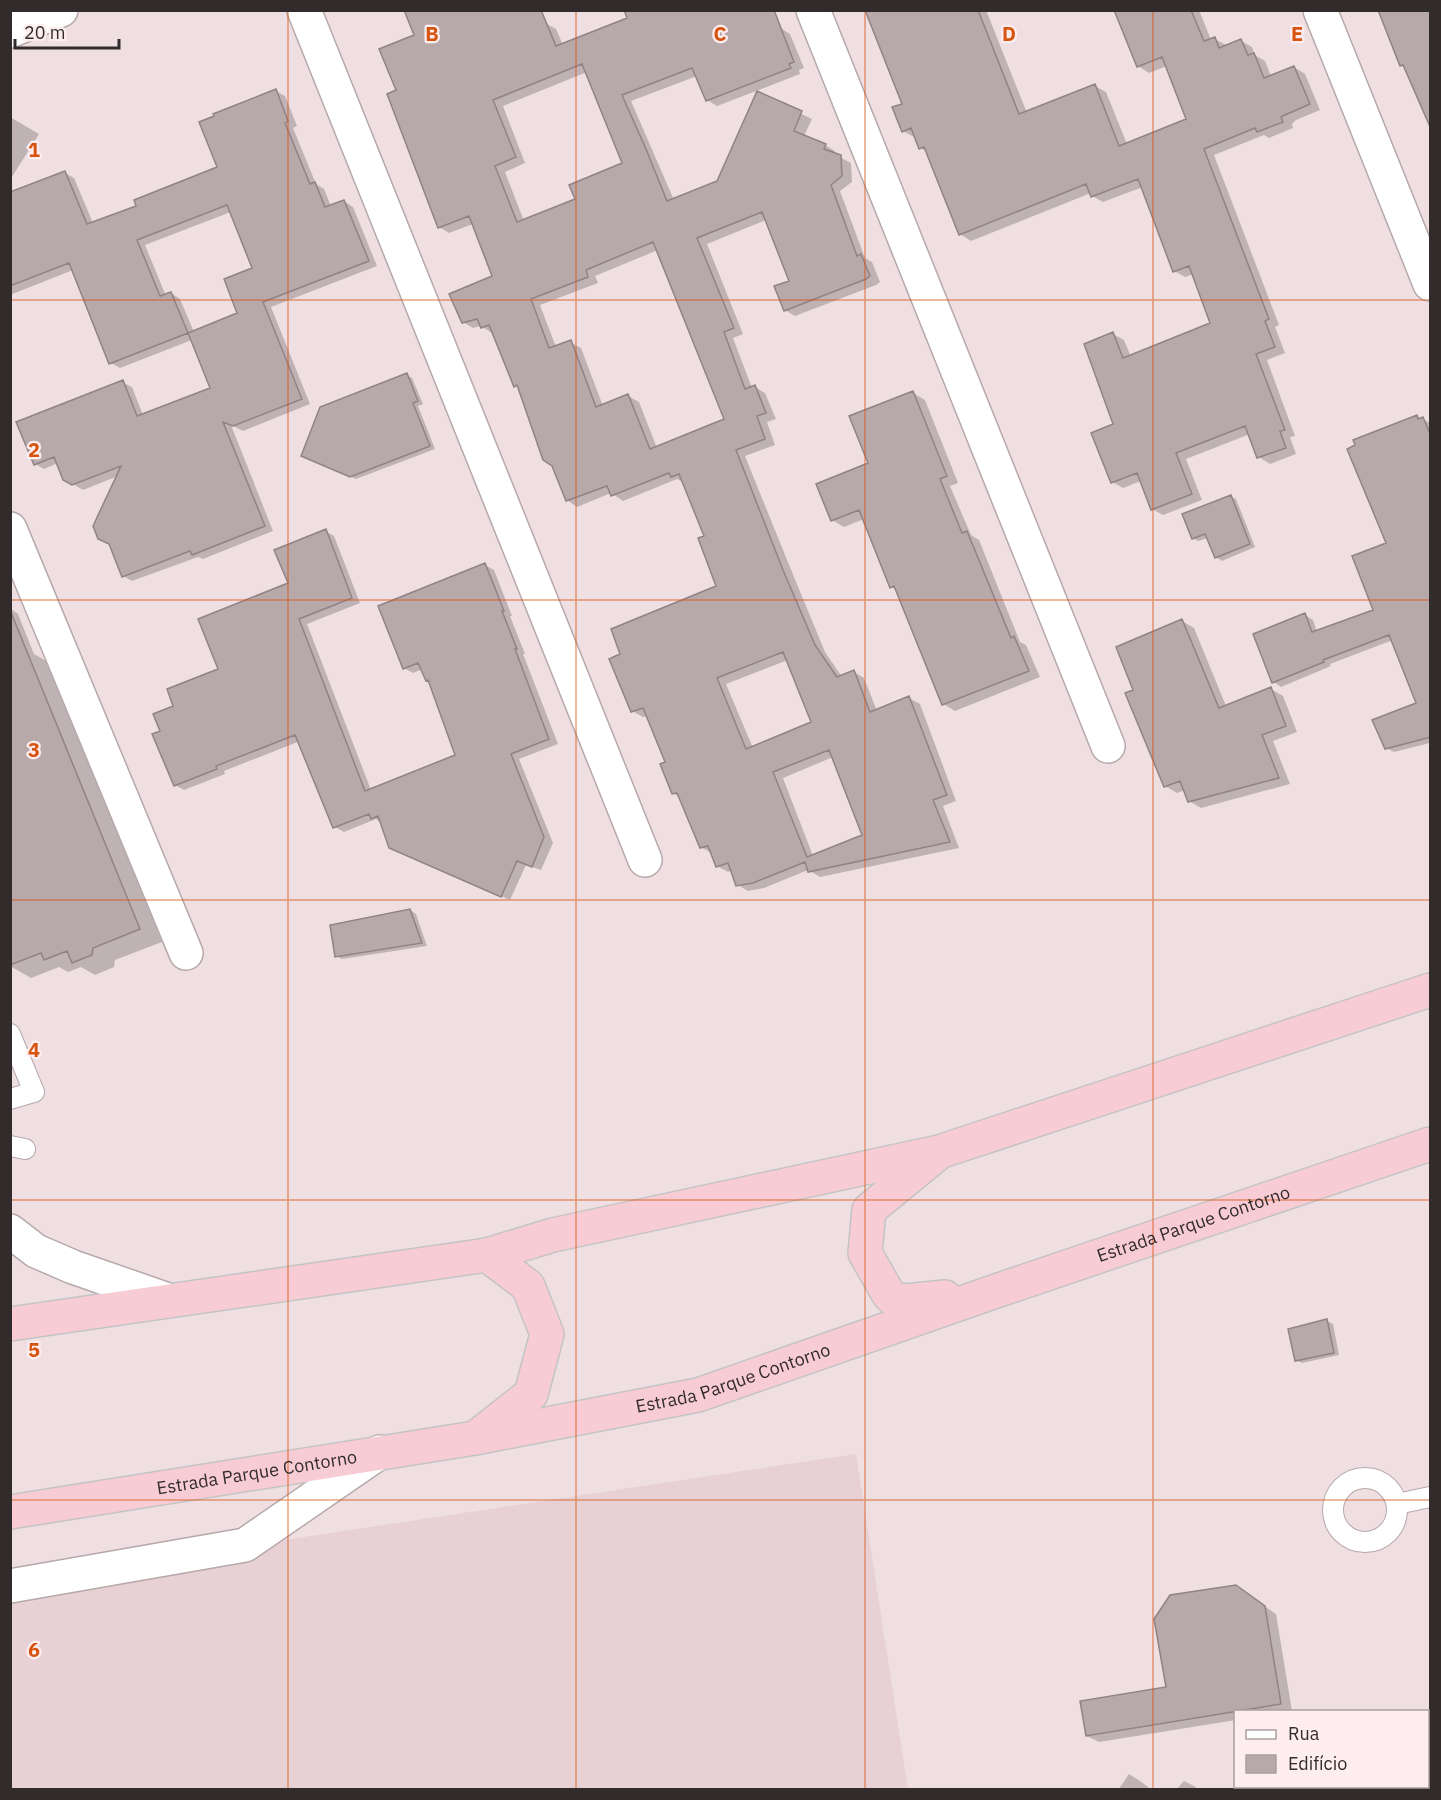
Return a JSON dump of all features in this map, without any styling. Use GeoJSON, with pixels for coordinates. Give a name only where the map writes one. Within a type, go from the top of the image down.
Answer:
{"type":"FeatureCollection","features":[{"type":"Feature","properties":{"kind":"highway"},"geometry":{"type":"LineString","coordinates":[[10,1324],[487,1255],[553,1236],[939,1152],[1431,990]]}},
{"type":"Feature","properties":{"kind":"highway","name":"Estrada Parque Contorno"},"geometry":{"type":"LineString","coordinates":[[10,1512],[475,1438],[698,1395],[996,1291],[1431,1144]]}},
{"type":"Feature","properties":{"kind":"highway"},"geometry":{"type":"LineString","coordinates":[[939,1152],[869,1210],[865,1253],[886,1291],[894,1299],[906,1301],[996,1291]]}},
{"type":"Feature","properties":{"kind":"highway"},"geometry":{"type":"LineString","coordinates":[[475,1438],[531,1394],[547,1334],[528,1286],[487,1255]]}},
{"type":"Feature","properties":{"kind":"street"},"geometry":{"type":"LineString","coordinates":[[10,31],[61,10]]}},
{"type":"Feature","properties":{"kind":"street"},"geometry":{"type":"LineString","coordinates":[[304,10],[645,860]]}},
{"type":"Feature","properties":{"kind":"street"},"geometry":{"type":"LineString","coordinates":[[813,10],[1108,746]]}},
{"type":"Feature","properties":{"kind":"street"},"geometry":{"type":"LineString","coordinates":[[1320,10],[1431,284]]}},
{"type":"Feature","properties":{"kind":"street"},"geometry":{"type":"LineString","coordinates":[[10,529],[186,952]]}},
{"type":"Feature","properties":{"kind":"street"},"geometry":{"type":"LineString","coordinates":[[10,1232],[45,1255],[168,1300]]}},
{"type":"Feature","properties":{"kind":"street"},"geometry":{"type":"LineString","coordinates":[[10,1586],[245,1545],[380,1452]]}},
{"type":"Feature","properties":{"kind":"lane"},"geometry":{"type":"LineString","coordinates":[[10,1034],[34,1092],[10,1099]]}},
{"type":"Feature","properties":{"kind":"lane"},"geometry":{"type":"LineString","coordinates":[[1397,1504],[1431,1497]]}},
{"type":"Feature","properties":{"kind":"shaded area"},"geometry":{"type":"Polygon","coordinates":[[[856,1454],[908,1789],[11,1790],[10,1598],[17,1580],[856,1454]]]}},
{"type":"Feature","properties":{"kind":"building"},"geometry":{"type":"Polygon","coordinates":[[[404,10],[541,10],[556,46],[627,18],[624,10],[774,10],[794,62],[789,64],[791,68],[706,101],[692,68],[622,95],[667,201],[717,181],[757,91],[802,111],[794,131],[826,144],[824,149],[841,155],[842,176],[831,185],[857,256],[861,254],[870,276],[866,279],[784,311],[774,286],[789,281],[762,212],[697,238],[734,328],[724,332],[745,389],[755,385],[766,413],[757,416],[765,439],[736,450],[783,570],[815,645],[837,677],[854,670],[870,712],[909,696],[947,795],[933,800],[950,842],[808,872],[805,862],[753,883],[736,886],[728,863],[716,867],[708,846],[700,848],[677,793],[672,794],[660,764],[665,762],[643,708],[631,712],[609,659],[620,654],[611,629],[716,586],[698,538],[704,536],[679,474],[671,477],[669,473],[611,496],[607,486],[566,501],[552,466],[543,460],[517,385],[514,387],[489,325],[481,328],[477,319],[462,323],[449,294],[492,276],[469,216],[438,228],[387,94],[396,90],[379,49],[414,35],[404,10]],[[582,64],[493,100],[516,157],[495,166],[517,222],[575,199],[569,185],[622,163],[582,64]],[[653,242],[586,270],[588,277],[531,299],[549,348],[571,340],[596,407],[628,394],[650,449],[724,419],[653,242]],[[783,652],[717,678],[746,749],[811,722],[783,652]],[[829,750],[773,772],[807,857],[862,835],[829,750]]]}},
{"type":"Feature","properties":{"kind":"building"},"geometry":{"type":"Polygon","coordinates":[[[865,10],[978,10],[1019,114],[1095,84],[1119,146],[1186,119],[1162,57],[1137,67],[1114,10],[1191,10],[1204,41],[1215,37],[1219,48],[1241,39],[1248,55],[1254,53],[1264,78],[1294,66],[1310,104],[1281,117],[1283,122],[1257,132],[1255,128],[1204,149],[1269,319],[1265,321],[1275,347],[1256,354],[1285,430],[1280,431],[1286,448],[1257,458],[1245,426],[1176,453],[1192,494],[1151,510],[1137,473],[1111,483],[1091,433],[1113,424],[1084,344],[1113,332],[1123,358],[1210,323],[1189,266],[1173,272],[1138,179],[1091,197],[1086,184],[959,235],[924,147],[919,149],[911,128],[902,132],[892,107],[902,104],[865,10]]]}},
{"type":"Feature","properties":{"kind":"building"},"geometry":{"type":"Polygon","coordinates":[[[1378,10],[1431,10],[1431,129],[1403,65],[1400,66],[1378,10]]]}},
{"type":"Feature","properties":{"kind":"building"},"geometry":{"type":"Polygon","coordinates":[[[276,89],[288,121],[285,123],[310,184],[315,182],[325,207],[344,200],[369,261],[263,302],[302,399],[233,426],[223,422],[265,526],[192,555],[190,551],[122,577],[109,544],[98,539],[93,526],[121,466],[72,485],[63,480],[54,457],[34,465],[16,422],[123,380],[137,416],[210,388],[188,333],[109,364],[69,263],[10,286],[10,192],[65,171],[87,224],[136,206],[134,200],[217,167],[199,122],[214,116],[213,114],[276,89]],[[227,205],[137,240],[160,296],[171,292],[188,333],[237,313],[224,279],[252,268],[227,205]]]}},
{"type":"Feature","properties":{"kind":"building"},"geometry":{"type":"Polygon","coordinates":[[[407,373],[418,401],[413,403],[430,446],[350,477],[301,456],[320,407],[407,373]]]}},
{"type":"Feature","properties":{"kind":"building"},"geometry":{"type":"Polygon","coordinates":[[[913,391],[947,476],[940,479],[962,533],[967,531],[1011,638],[1014,636],[1029,671],[942,705],[894,586],[890,588],[859,510],[831,521],[816,484],[868,463],[849,416],[913,391]]]}},
{"type":"Feature","properties":{"kind":"building"},"geometry":{"type":"Polygon","coordinates":[[[1417,415],[1418,419],[1423,417],[1431,436],[1431,737],[1385,749],[1372,720],[1416,703],[1389,635],[1323,660],[1324,662],[1272,683],[1253,634],[1305,613],[1312,632],[1373,610],[1352,556],[1386,543],[1347,449],[1355,445],[1353,440],[1417,415]]]}},
{"type":"Feature","properties":{"kind":"building"},"geometry":{"type":"Polygon","coordinates":[[[1231,495],[1250,544],[1215,558],[1205,534],[1192,539],[1182,514],[1231,495]]]}},
{"type":"Feature","properties":{"kind":"building"},"geometry":{"type":"Polygon","coordinates":[[[326,529],[352,598],[299,619],[365,791],[455,755],[428,680],[426,681],[418,663],[403,669],[378,606],[485,563],[549,739],[511,754],[544,837],[532,867],[517,861],[501,897],[389,848],[378,816],[371,819],[369,814],[333,828],[295,735],[216,766],[217,769],[174,786],[152,734],[160,731],[153,714],[173,706],[167,689],[218,669],[198,619],[288,583],[274,550],[326,529]]]}},
{"type":"Feature","properties":{"kind":"building"},"geometry":{"type":"Polygon","coordinates":[[[10,610],[140,929],[93,948],[92,955],[72,963],[67,951],[44,960],[41,953],[10,965],[10,610]]]}},
{"type":"Feature","properties":{"kind":"building"},"geometry":{"type":"Polygon","coordinates":[[[1182,619],[1219,708],[1271,687],[1286,726],[1262,735],[1279,778],[1188,802],[1180,781],[1164,787],[1125,693],[1133,690],[1116,647],[1182,619]]]}},
{"type":"Feature","properties":{"kind":"building"},"geometry":{"type":"Polygon","coordinates":[[[410,909],[422,943],[335,957],[330,925],[410,909]]]}},
{"type":"Feature","properties":{"kind":"building"},"geometry":{"type":"Polygon","coordinates":[[[1327,1319],[1334,1353],[1295,1361],[1288,1329],[1327,1319]]]}},
{"type":"Feature","properties":{"kind":"building"},"geometry":{"type":"Polygon","coordinates":[[[1236,1585],[1265,1606],[1281,1704],[1086,1736],[1080,1701],[1166,1687],[1154,1619],[1170,1595],[1236,1585]]]}}]}
